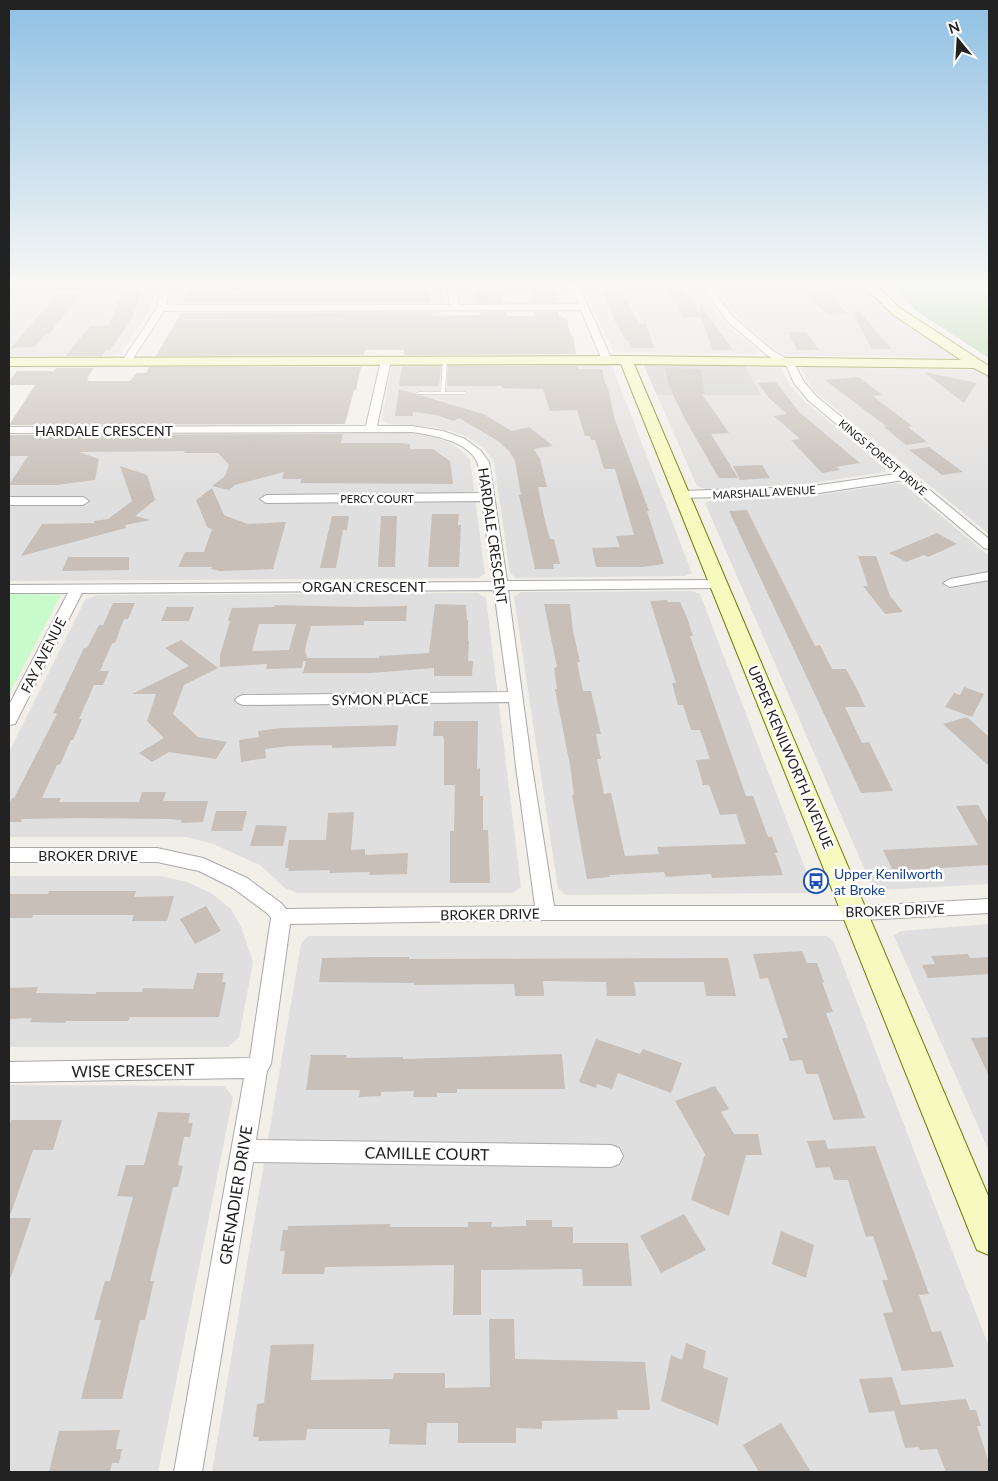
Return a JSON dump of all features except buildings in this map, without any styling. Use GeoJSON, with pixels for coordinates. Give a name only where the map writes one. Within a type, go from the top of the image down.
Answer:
{"type":"FeatureCollection","features":[{"type":"Feature","properties":{"kind":"main road"},"geometry":{"type":"LineString","coordinates":[[963,355],[989,372]]}},
{"type":"Feature","properties":{"kind":"main road"},"geometry":{"type":"LineString","coordinates":[[9,362],[626,360],[976,364]]}},
{"type":"Feature","properties":{"kind":"main road","name":"UPPER KENILWORTH AVENUE"},"geometry":{"type":"LineString","coordinates":[[626,360],[856,912],[989,1238]]}},
{"type":"Feature","properties":{"kind":"street"},"geometry":{"type":"LineString","coordinates":[[127,361],[131,355]]}},
{"type":"Feature","properties":{"kind":"street"},"geometry":{"type":"LineString","coordinates":[[605,355],[607,360]]}},
{"type":"Feature","properties":{"kind":"street"},"geometry":{"type":"LineString","coordinates":[[774,355],[786,361]]}},
{"type":"Feature","properties":{"kind":"street"},"geometry":{"type":"LineString","coordinates":[[371,429],[386,360]]}},
{"type":"Feature","properties":{"kind":"street","name":"KINGS FOREST DRIVE"},"geometry":{"type":"LineString","coordinates":[[786,361],[812,398],[989,545]]}},
{"type":"Feature","properties":{"kind":"street","name":"HARDALE CRESCENT"},"geometry":{"type":"LineString","coordinates":[[9,430],[412,429],[445,435],[476,450],[484,462],[524,767],[546,913]]}},
{"type":"Feature","properties":{"kind":"street","name":"MARSHALL AVENUE"},"geometry":{"type":"LineString","coordinates":[[681,495],[806,491],[907,476]]}},
{"type":"Feature","properties":{"kind":"street","name":"PERCY COURT"},"geometry":{"type":"LineString","coordinates":[[266,500],[488,498]]}},
{"type":"Feature","properties":{"kind":"street"},"geometry":{"type":"LineString","coordinates":[[9,501],[83,501]]}},
{"type":"Feature","properties":{"kind":"street"},"geometry":{"type":"LineString","coordinates":[[950,583],[989,576]]}},
{"type":"Feature","properties":{"kind":"street","name":"ORGAN CRESCENT"},"geometry":{"type":"LineString","coordinates":[[9,589],[719,584]]}},
{"type":"Feature","properties":{"kind":"street","name":"FAY AVENUE"},"geometry":{"type":"LineString","coordinates":[[9,720],[77,589]]}},
{"type":"Feature","properties":{"kind":"street","name":"SYMON PLACE"},"geometry":{"type":"LineString","coordinates":[[243,700],[516,697]]}},
{"type":"Feature","properties":{"kind":"street","name":"BROKER DRIVE"},"geometry":{"type":"LineString","coordinates":[[9,855],[157,855],[203,864],[240,883],[274,908],[282,918],[546,913],[856,912],[989,906]]}},
{"type":"Feature","properties":{"kind":"street","name":"GRENADIER DRIVE"},"geometry":{"type":"LineString","coordinates":[[188,1472],[242,1151],[257,1068],[260,1064],[282,918]]}},
{"type":"Feature","properties":{"kind":"street","name":"WISE CRESCENT"},"geometry":{"type":"LineString","coordinates":[[9,1072],[257,1068]]}},
{"type":"Feature","properties":{"kind":"street","name":"CAMILLE COURT"},"geometry":{"type":"LineString","coordinates":[[242,1151],[611,1156]]}},
{"type":"Feature","properties":{"kind":"lane"},"geometry":{"type":"LineString","coordinates":[[443,393],[445,360]]}},
{"type":"Feature","properties":{"kind":"lane"},"geometry":{"type":"LineString","coordinates":[[420,393],[464,393]]}},
{"type":"Feature","properties":{"kind":"shaded area"},"geometry":{"type":"Polygon","coordinates":[[[9,355],[103,355],[9,356],[9,355]]]}},
{"type":"Feature","properties":{"kind":"shaded area"},"geometry":{"type":"Polygon","coordinates":[[[791,355],[957,355],[957,358],[791,355]]]}},
{"type":"Feature","properties":{"kind":"shaded area"},"geometry":{"type":"Polygon","coordinates":[[[612,366],[692,573],[685,576],[516,578],[510,573],[494,462],[483,447],[463,435],[436,427],[389,424],[382,420],[391,367],[612,366]]]}},
{"type":"Feature","properties":{"kind":"shaded area"},"geometry":{"type":"Polygon","coordinates":[[[644,366],[781,368],[799,396],[885,469],[885,472],[805,484],[705,489],[697,486],[644,366]]]}},
{"type":"Feature","properties":{"kind":"shaded area"},"geometry":{"type":"Polygon","coordinates":[[[644,366],[745,366],[761,395],[657,395],[644,366]]]}},
{"type":"Feature","properties":{"kind":"shaded area"},"geometry":{"type":"Polygon","coordinates":[[[803,367],[971,370],[985,372],[989,375],[989,534],[813,390],[801,369],[803,367]]]}},
{"type":"Feature","properties":{"kind":"shaded area"},"geometry":{"type":"Polygon","coordinates":[[[407,433],[427,435],[448,442],[461,450],[470,460],[485,574],[478,578],[9,581],[9,435],[407,433]]]}},
{"type":"Feature","properties":{"kind":"shaded area"},"geometry":{"type":"Polygon","coordinates":[[[896,483],[904,485],[989,556],[989,884],[881,890],[871,884],[705,503],[712,500],[813,496],[896,483]]]}},
{"type":"Feature","properties":{"kind":"shaded area"},"geometry":{"type":"Polygon","coordinates":[[[691,591],[700,594],[813,889],[807,893],[566,895],[558,889],[514,597],[521,592],[691,591]]]}},
{"type":"Feature","properties":{"kind":"shaded area"},"geometry":{"type":"Polygon","coordinates":[[[478,593],[486,598],[521,887],[512,893],[297,893],[285,888],[260,865],[213,844],[187,837],[9,837],[9,752],[85,600],[97,595],[478,593]]]}},
{"type":"Feature","properties":{"kind":"shaded area"},"geometry":{"type":"Polygon","coordinates":[[[9,876],[161,876],[187,882],[211,893],[231,909],[241,927],[253,962],[239,1037],[228,1047],[9,1047],[9,876]]]}},
{"type":"Feature","properties":{"kind":"shaded area"},"geometry":{"type":"Polygon","coordinates":[[[989,924],[989,1151],[894,936],[901,931],[989,924]]]}},
{"type":"Feature","properties":{"kind":"shaded area"},"geometry":{"type":"Polygon","coordinates":[[[308,936],[827,936],[834,942],[989,1347],[989,1472],[212,1472],[301,944],[308,936]]]}},
{"type":"Feature","properties":{"kind":"shaded area"},"geometry":{"type":"Polygon","coordinates":[[[9,1085],[224,1086],[233,1097],[158,1472],[9,1472],[9,1085]]]}},
{"type":"Feature","properties":{"kind":"green space"},"geometry":{"type":"Polygon","coordinates":[[[9,594],[61,595],[9,694],[9,594]]]}},
{"type":"Feature","properties":{"kind":"place","name":"Upper Kenilworth at Broke"},"geometry":{"type":"Point","coordinates":[816,881]}}]}
